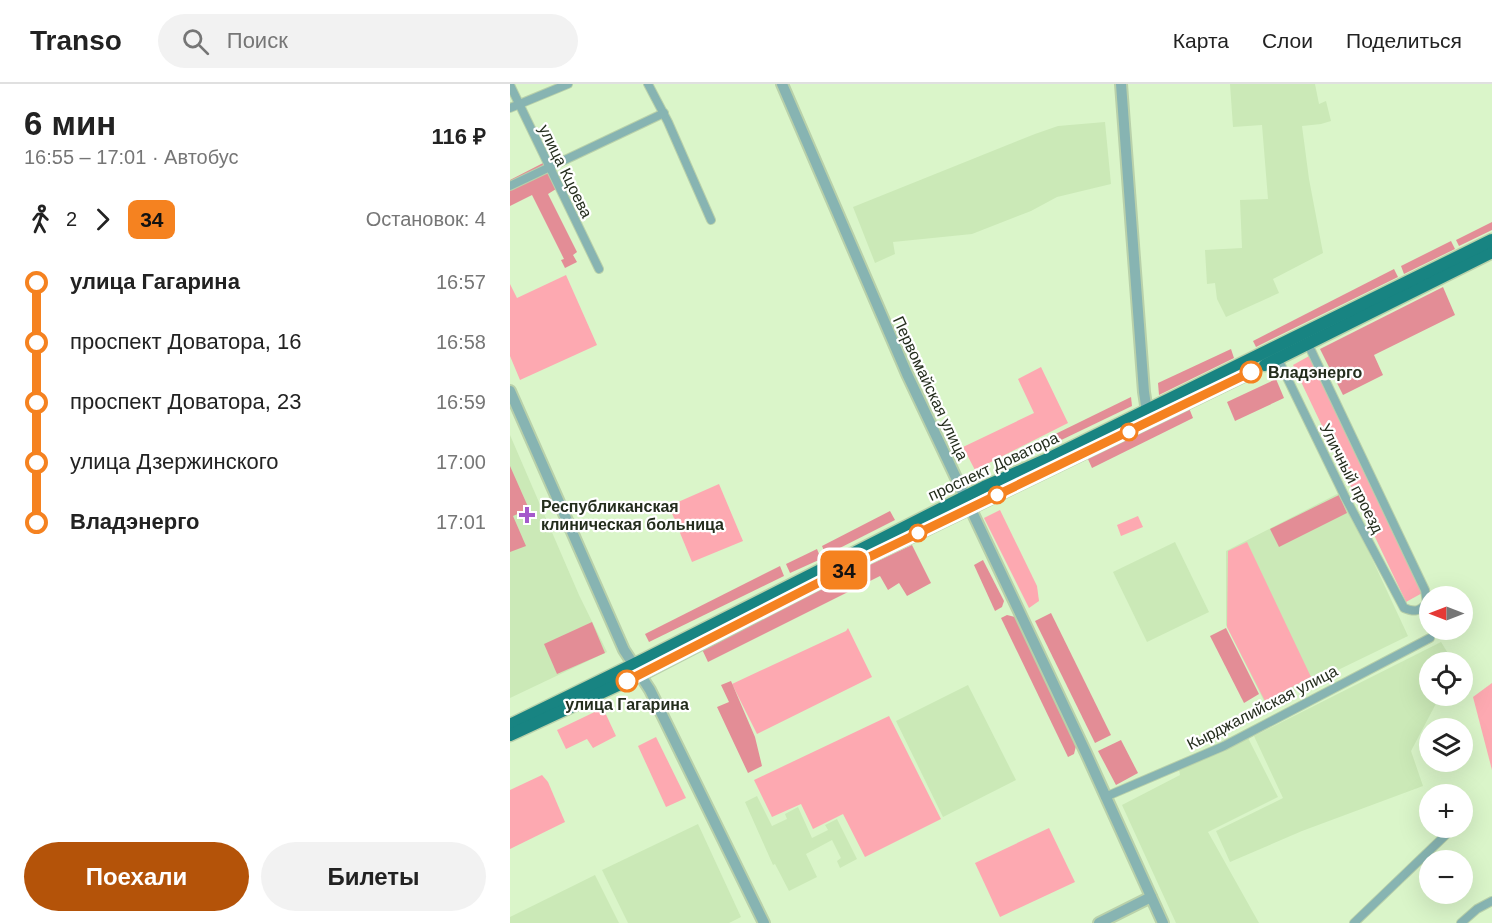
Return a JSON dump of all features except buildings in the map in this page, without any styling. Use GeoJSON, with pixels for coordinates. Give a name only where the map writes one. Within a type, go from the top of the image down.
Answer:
{"type":"FeatureCollection","features":[{"type":"Feature","properties":{"kind":"main road","name":"проспект Доватора"},"geometry":{"type":"LineString","coordinates":[[1148,416],[1492,240]]}},
{"type":"Feature","properties":{"kind":"main road"},"geometry":{"type":"LineString","coordinates":[[1265,365],[1492,252]]}},
{"type":"Feature","properties":{"kind":"main road","name":"проспект Доватора"},"geometry":{"type":"LineString","coordinates":[[510,735],[637,670],[863,560],[1050,458],[1251,372]]}},
{"type":"Feature","properties":{"kind":"main road","name":"проспект Доватора"},"geometry":{"type":"LineString","coordinates":[[510,725],[637,670]]}},
{"type":"Feature","properties":{"kind":"street"},"geometry":{"type":"LineString","coordinates":[[510,108],[568,84]]}},
{"type":"Feature","properties":{"kind":"street"},"geometry":{"type":"LineString","coordinates":[[648,84],[664,114],[711,220]]}},
{"type":"Feature","properties":{"kind":"street","name":"Первомайская улица"},"geometry":{"type":"LineString","coordinates":[[783,84],[902,364],[1163,923]]}},
{"type":"Feature","properties":{"kind":"street"},"geometry":{"type":"LineString","coordinates":[[1121,84],[1148,416]]}},
{"type":"Feature","properties":{"kind":"street","name":"улица Кцоева"},"geometry":{"type":"LineString","coordinates":[[510,85],[599,269]]}},
{"type":"Feature","properties":{"kind":"street"},"geometry":{"type":"LineString","coordinates":[[510,186],[664,114]]}},
{"type":"Feature","properties":{"kind":"street","name":"Уличный проезд"},"geometry":{"type":"LineString","coordinates":[[1278,359],[1345,497],[1404,608],[1414,612],[1423,608],[1427,603],[1425,590],[1308,344]]}},
{"type":"Feature","properties":{"kind":"street"},"geometry":{"type":"LineString","coordinates":[[510,391],[624,650],[650,690],[764,923]]}},
{"type":"Feature","properties":{"kind":"street","name":"Кырджалийская улица"},"geometry":{"type":"LineString","coordinates":[[1106,797],[1224,746],[1426,640]]}},
{"type":"Feature","properties":{"kind":"street"},"geometry":{"type":"LineString","coordinates":[[1354,923],[1443,838]]}},
{"type":"Feature","properties":{"kind":"street"},"geometry":{"type":"LineString","coordinates":[[1099,923],[1151,897]]}},
{"type":"Feature","properties":{"kind":"street"},"geometry":{"type":"LineString","coordinates":[[1461,923],[1477,909],[1492,901]]}},
{"type":"Feature","properties":{"kind":"shaded area"},"geometry":{"type":"Polygon","coordinates":[[[1230,84],[1315,84],[1319,104],[1326,101],[1331,121],[1302,126],[1323,253],[1273,279],[1279,293],[1226,317],[1217,299],[1215,283],[1207,284],[1205,250],[1242,248],[1240,200],[1268,199],[1262,125],[1233,127],[1230,84]]]}},
{"type":"Feature","properties":{"kind":"shaded area"},"geometry":{"type":"Polygon","coordinates":[[[1105,122],[1111,184],[1057,197],[1031,211],[972,234],[893,242],[895,254],[875,263],[853,207],[1058,126],[1105,122]]]}},
{"type":"Feature","properties":{"kind":"shaded area"},"geometry":{"type":"Polygon","coordinates":[[[543,163],[556,189],[548,194],[577,252],[573,255],[577,262],[565,268],[561,260],[564,259],[532,195],[510,206],[510,180],[543,163]]]}},
{"type":"Feature","properties":{"kind":"shaded area"},"geometry":{"type":"Polygon","coordinates":[[[1492,222],[1492,230],[1459,246],[1456,240],[1492,222]]]}},
{"type":"Feature","properties":{"kind":"shaded area"},"geometry":{"type":"Polygon","coordinates":[[[1451,241],[1455,249],[1404,274],[1401,266],[1451,241]]]}},
{"type":"Feature","properties":{"kind":"shaded area"},"geometry":{"type":"Polygon","coordinates":[[[1394,269],[1398,277],[1256,347],[1253,341],[1394,269]]]}},
{"type":"Feature","properties":{"kind":"shaded area"},"geometry":{"type":"Polygon","coordinates":[[[566,275],[597,345],[520,380],[510,356],[510,284],[517,298],[566,275]]]}},
{"type":"Feature","properties":{"kind":"shaded area"},"geometry":{"type":"Polygon","coordinates":[[[1443,287],[1455,315],[1374,355],[1383,375],[1343,395],[1320,349],[1443,287]]]}},
{"type":"Feature","properties":{"kind":"shaded area"},"geometry":{"type":"Polygon","coordinates":[[[1231,349],[1234,358],[1159,395],[1158,383],[1231,349]]]}},
{"type":"Feature","properties":{"kind":"shaded area"},"geometry":{"type":"Polygon","coordinates":[[[1311,355],[1421,586],[1419,586],[1419,595],[1406,602],[1293,365],[1311,355]]]}},
{"type":"Feature","properties":{"kind":"shaded area"},"geometry":{"type":"Polygon","coordinates":[[[1041,367],[1068,423],[975,470],[963,447],[1034,413],[1018,379],[1041,367]]]}},
{"type":"Feature","properties":{"kind":"shaded area"},"geometry":{"type":"Polygon","coordinates":[[[1276,379],[1284,398],[1235,421],[1227,402],[1276,379]]]}},
{"type":"Feature","properties":{"kind":"shaded area"},"geometry":{"type":"Polygon","coordinates":[[[1131,397],[1132,406],[1005,467],[1002,460],[1131,397]]]}},
{"type":"Feature","properties":{"kind":"shaded area"},"geometry":{"type":"Polygon","coordinates":[[[1189,408],[1193,418],[1092,468],[1087,457],[1189,408]]]}},
{"type":"Feature","properties":{"kind":"shaded area","name":"Республиканская клиническая больница"},"geometry":{"type":"Polygon","coordinates":[[[510,435],[579,595],[607,652],[510,698],[510,435]]]}},
{"type":"Feature","properties":{"kind":"shaded area"},"geometry":{"type":"Polygon","coordinates":[[[510,466],[529,509],[513,516],[526,546],[510,552],[510,466]]]}},
{"type":"Feature","properties":{"kind":"shaded area"},"geometry":{"type":"Polygon","coordinates":[[[719,484],[743,541],[692,562],[669,506],[719,484]]]}},
{"type":"Feature","properties":{"kind":"shaded area"},"geometry":{"type":"Polygon","coordinates":[[[1341,492],[1408,636],[1266,705],[1226,625],[1226,551],[1341,492]]]}},
{"type":"Feature","properties":{"kind":"shaded area"},"geometry":{"type":"Polygon","coordinates":[[[1339,495],[1347,513],[1279,547],[1270,529],[1339,495]]]}},
{"type":"Feature","properties":{"kind":"shaded area"},"geometry":{"type":"Polygon","coordinates":[[[1000,510],[1037,586],[1039,601],[1029,608],[984,518],[1000,510]]]}},
{"type":"Feature","properties":{"kind":"shaded area"},"geometry":{"type":"Polygon","coordinates":[[[890,511],[895,520],[826,555],[822,546],[890,511]]]}},
{"type":"Feature","properties":{"kind":"shaded area"},"geometry":{"type":"Polygon","coordinates":[[[1138,516],[1143,527],[1121,536],[1117,525],[1138,516]]]}},
{"type":"Feature","properties":{"kind":"shaded area"},"geometry":{"type":"Polygon","coordinates":[[[1175,542],[1209,612],[1147,642],[1113,572],[1175,542]]]}},
{"type":"Feature","properties":{"kind":"shaded area"},"geometry":{"type":"Polygon","coordinates":[[[1247,542],[1311,677],[1265,701],[1227,627],[1228,551],[1247,542]]]}},
{"type":"Feature","properties":{"kind":"shaded area"},"geometry":{"type":"Polygon","coordinates":[[[912,545],[931,583],[907,596],[899,583],[888,590],[880,576],[708,662],[700,645],[912,545]]]}},
{"type":"Feature","properties":{"kind":"shaded area"},"geometry":{"type":"Polygon","coordinates":[[[817,549],[821,559],[790,573],[786,564],[817,549]]]}},
{"type":"Feature","properties":{"kind":"shaded area"},"geometry":{"type":"Polygon","coordinates":[[[983,560],[1004,601],[1002,607],[995,611],[974,565],[983,560]]]}},
{"type":"Feature","properties":{"kind":"shaded area"},"geometry":{"type":"Polygon","coordinates":[[[780,566],[784,576],[649,642],[645,634],[780,566]]]}},
{"type":"Feature","properties":{"kind":"shaded area"},"geometry":{"type":"Polygon","coordinates":[[[1051,613],[1111,735],[1095,743],[1035,621],[1051,613]]]}},
{"type":"Feature","properties":{"kind":"shaded area"},"geometry":{"type":"Polygon","coordinates":[[[1007,615],[1015,617],[1076,746],[1074,754],[1068,757],[1001,618],[1007,615]]]}},
{"type":"Feature","properties":{"kind":"shaded area"},"geometry":{"type":"Polygon","coordinates":[[[592,622],[605,653],[557,674],[544,644],[592,622]]]}},
{"type":"Feature","properties":{"kind":"shaded area"},"geometry":{"type":"Polygon","coordinates":[[[848,628],[872,677],[757,734],[732,684],[846,631],[848,628]]]}},
{"type":"Feature","properties":{"kind":"shaded area"},"geometry":{"type":"Polygon","coordinates":[[[1226,628],[1259,694],[1244,703],[1210,636],[1226,628]]]}},
{"type":"Feature","properties":{"kind":"shaded area"},"geometry":{"type":"Polygon","coordinates":[[[1441,642],[1447,652],[1421,652],[1441,642]]]}},
{"type":"Feature","properties":{"kind":"shaded area"},"geometry":{"type":"Polygon","coordinates":[[[1419,653],[1419,706],[1435,706],[1428,718],[1419,718],[1419,736],[1411,751],[1422,784],[1419,784],[1419,787],[1302,831],[1230,862],[1216,831],[1283,798],[1254,736],[1419,653]]]}},
{"type":"Feature","properties":{"kind":"shaded area"},"geometry":{"type":"Polygon","coordinates":[[[731,681],[755,737],[762,766],[748,773],[717,707],[729,702],[721,685],[731,681]]]}},
{"type":"Feature","properties":{"kind":"shaded area"},"geometry":{"type":"Polygon","coordinates":[[[1492,683],[1492,770],[1473,697],[1492,683]]]}},
{"type":"Feature","properties":{"kind":"shaded area"},"geometry":{"type":"Polygon","coordinates":[[[968,685],[1016,780],[943,817],[896,721],[968,685]]]}},
{"type":"Feature","properties":{"kind":"shaded area"},"geometry":{"type":"Polygon","coordinates":[[[603,708],[616,736],[593,748],[587,739],[566,749],[557,730],[603,708]]]}},
{"type":"Feature","properties":{"kind":"shaded area"},"geometry":{"type":"Polygon","coordinates":[[[889,716],[941,819],[865,857],[843,814],[813,829],[801,804],[772,817],[754,780],[889,716]]]}},
{"type":"Feature","properties":{"kind":"shaded area"},"geometry":{"type":"Polygon","coordinates":[[[1246,734],[1278,797],[1208,832],[1259,923],[1176,923],[1122,805],[1180,775],[1179,769],[1246,734]]]}},
{"type":"Feature","properties":{"kind":"shaded area"},"geometry":{"type":"Polygon","coordinates":[[[656,737],[686,798],[666,807],[638,746],[656,737]]]}},
{"type":"Feature","properties":{"kind":"shaded area"},"geometry":{"type":"Polygon","coordinates":[[[1121,740],[1138,773],[1116,785],[1098,751],[1121,740]]]}},
{"type":"Feature","properties":{"kind":"shaded area"},"geometry":{"type":"Polygon","coordinates":[[[542,775],[548,782],[565,822],[510,849],[510,790],[542,775]]]}},
{"type":"Feature","properties":{"kind":"shaded area"},"geometry":{"type":"Polygon","coordinates":[[[757,796],[772,826],[787,819],[785,814],[798,807],[812,838],[828,830],[825,825],[837,819],[857,859],[840,868],[837,861],[841,858],[832,840],[806,854],[817,877],[789,891],[775,864],[773,865],[745,802],[757,796]]]}},
{"type":"Feature","properties":{"kind":"shaded area"},"geometry":{"type":"Polygon","coordinates":[[[698,824],[741,917],[729,923],[628,923],[602,870],[698,824]]]}},
{"type":"Feature","properties":{"kind":"shaded area"},"geometry":{"type":"Polygon","coordinates":[[[1049,828],[1075,882],[1000,917],[975,863],[1049,828]]]}},
{"type":"Feature","properties":{"kind":"shaded area"},"geometry":{"type":"Polygon","coordinates":[[[595,875],[619,923],[510,923],[510,917],[595,875]]]}},
{"type":"Feature","properties":{"kind":"bus line","name":"34"},"geometry":{"type":"LineString","coordinates":[[627,681],[863,560],[1251,372]]}},
{"type":"Feature","properties":{"kind":"place","name":"Владэнерго"},"geometry":{"type":"Point","coordinates":[1251,372]}},
{"type":"Feature","properties":{"kind":"place","name":"Республиканская клиническая больница"},"geometry":{"type":"Point","coordinates":[527,515]}},
{"type":"Feature","properties":{"kind":"place","name":"улица Гагарина"},"geometry":{"type":"Point","coordinates":[627,681]}}]}
